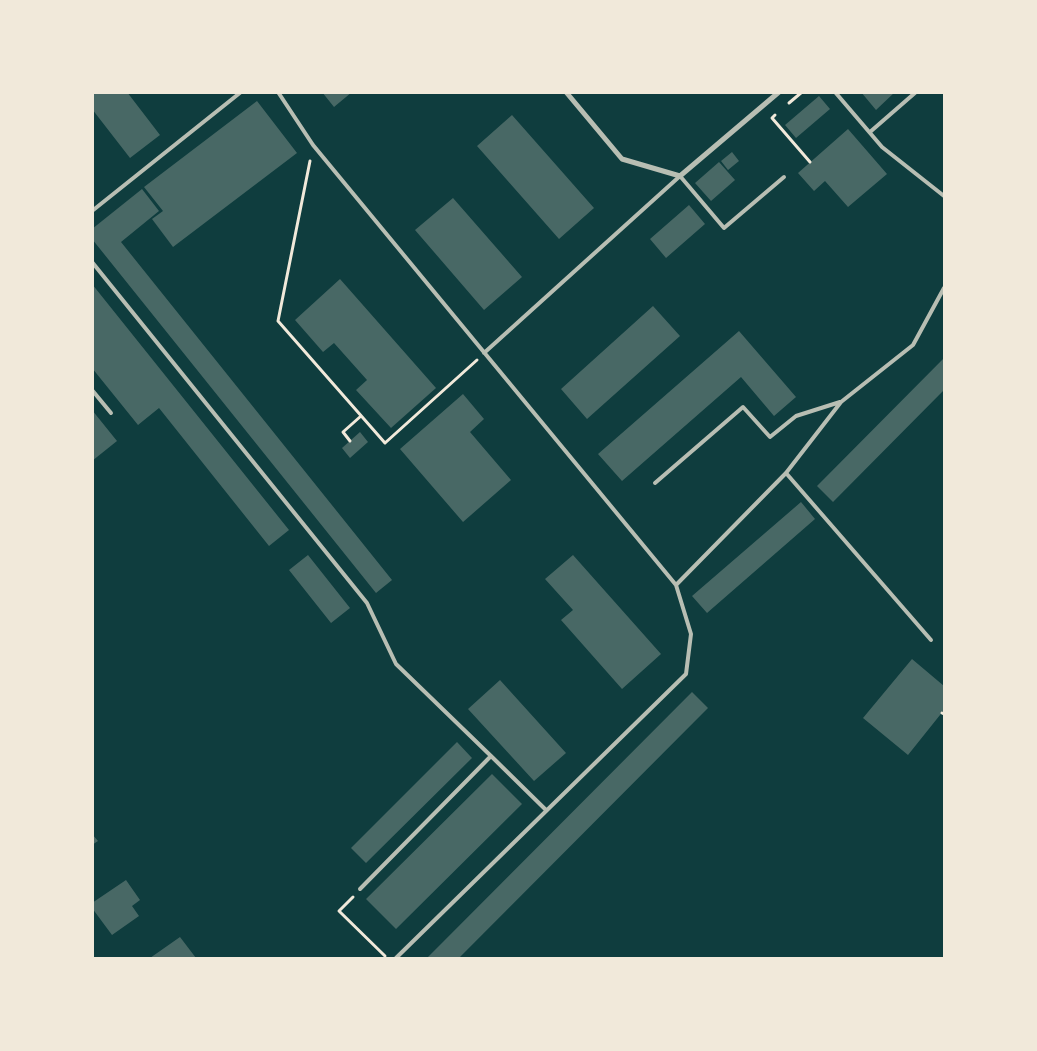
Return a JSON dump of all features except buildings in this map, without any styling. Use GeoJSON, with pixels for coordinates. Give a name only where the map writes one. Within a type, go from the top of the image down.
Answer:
{"type":"FeatureCollection","features":[{"type":"Feature","properties":{"kind":"street"},"geometry":{"type":"LineString","coordinates":[[566,92],[622,159],[680,176],[779,92]]}},
{"type":"Feature","properties":{"kind":"lane"},"geometry":{"type":"LineString","coordinates":[[92,211],[241,92]]}},
{"type":"Feature","properties":{"kind":"lane"},"geometry":{"type":"LineString","coordinates":[[278,92],[313,145],[676,585],[692,634],[686,674],[396,958]]}},
{"type":"Feature","properties":{"kind":"lane"},"geometry":{"type":"LineString","coordinates":[[835,92],[882,147],[944,196]]}},
{"type":"Feature","properties":{"kind":"lane"},"geometry":{"type":"LineString","coordinates":[[870,132],[916,92]]}},
{"type":"Feature","properties":{"kind":"lane"},"geometry":{"type":"LineString","coordinates":[[484,353],[680,176],[724,228],[784,177]]}},
{"type":"Feature","properties":{"kind":"lane"},"geometry":{"type":"LineString","coordinates":[[92,262],[367,603],[396,664],[546,810]]}},
{"type":"Feature","properties":{"kind":"lane"},"geometry":{"type":"LineString","coordinates":[[676,585],[786,473],[841,402],[913,345],[944,288]]}},
{"type":"Feature","properties":{"kind":"lane"},"geometry":{"type":"LineString","coordinates":[[92,390],[111,413]]}},
{"type":"Feature","properties":{"kind":"lane"},"geometry":{"type":"LineString","coordinates":[[656,483],[743,407],[770,437],[796,416],[841,402]]}},
{"type":"Feature","properties":{"kind":"lane"},"geometry":{"type":"LineString","coordinates":[[786,473],[931,640]]}},
{"type":"Feature","properties":{"kind":"lane"},"geometry":{"type":"LineString","coordinates":[[360,889],[491,756]]}},
{"type":"Feature","properties":{"kind":"path"},"geometry":{"type":"LineString","coordinates":[[787,105],[802,92]]}},
{"type":"Feature","properties":{"kind":"path"},"geometry":{"type":"LineString","coordinates":[[780,112],[772,118],[810,162]]}},
{"type":"Feature","properties":{"kind":"path"},"geometry":{"type":"LineString","coordinates":[[313,145],[278,322],[384,443],[484,353]]}},
{"type":"Feature","properties":{"kind":"path"},"geometry":{"type":"LineString","coordinates":[[350,441],[343,432],[361,416]]}},
{"type":"Feature","properties":{"kind":"path"},"geometry":{"type":"LineString","coordinates":[[360,889],[339,911],[387,958]]}}]}
